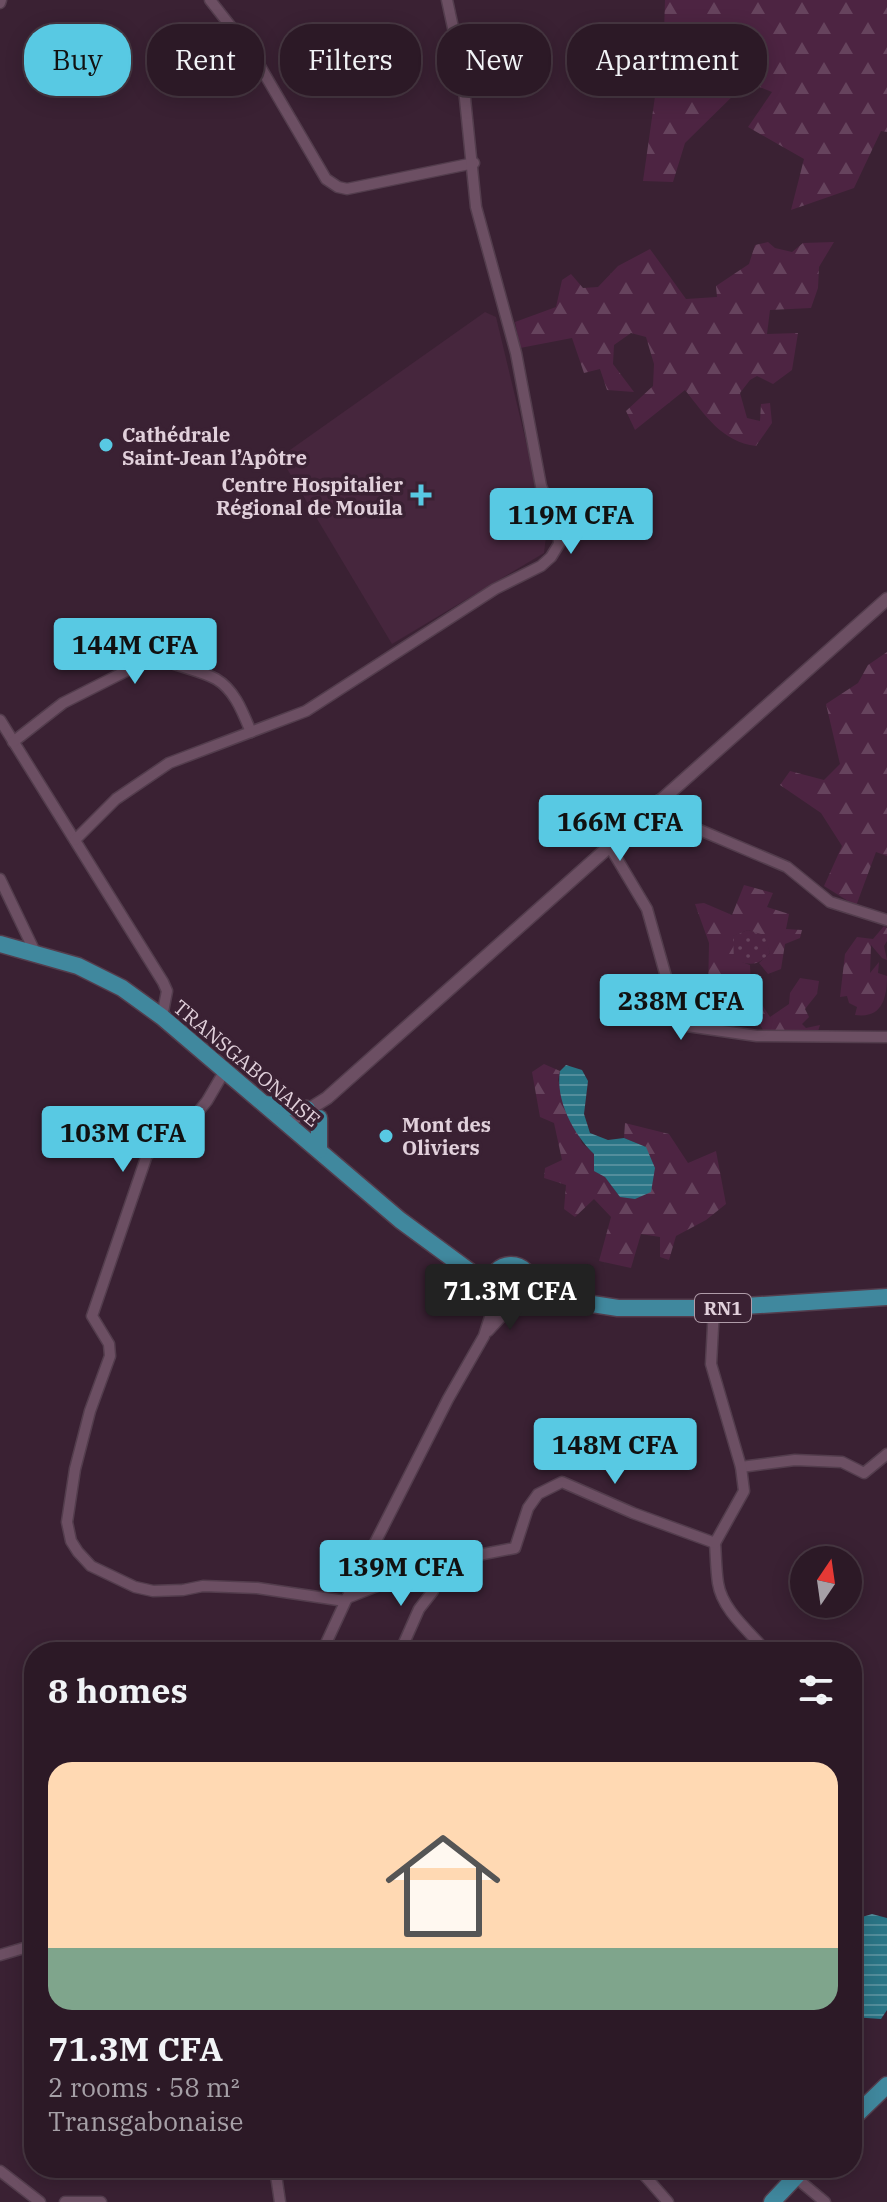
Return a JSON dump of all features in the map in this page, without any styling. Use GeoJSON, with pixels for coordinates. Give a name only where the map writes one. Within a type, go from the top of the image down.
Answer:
{"type":"FeatureCollection","features":[{"type":"Feature","properties":{"kind":"highway","name":"TRANSGABONAISE"},"geometry":{"type":"LineString","coordinates":[[0,944],[78,966],[122,988],[162,1017],[400,1220],[493,1292],[523,1296],[530,1275],[515,1264],[497,1270],[446,1253]]}},
{"type":"Feature","properties":{"kind":"highway"},"geometry":{"type":"LineString","coordinates":[[264,1104],[313,1114],[319,1150]]}},
{"type":"Feature","properties":{"kind":"highway"},"geometry":{"type":"LineString","coordinates":[[493,1292],[497,1270]]}},
{"type":"Feature","properties":{"kind":"highway","name":"RN1"},"geometry":{"type":"LineString","coordinates":[[523,1296],[618,1308],[714,1308],[887,1297]]}},
{"type":"Feature","properties":{"kind":"highway"},"geometry":{"type":"LineString","coordinates":[[862,2109],[887,2085]]}},
{"type":"Feature","properties":{"kind":"highway"},"geometry":{"type":"LineString","coordinates":[[772,2202],[794,2178]]}},
{"type":"Feature","properties":{"kind":"street"},"geometry":{"type":"LineString","coordinates":[[210,0],[254,56],[326,179],[338,187],[347,189],[474,163]]}},
{"type":"Feature","properties":{"kind":"street"},"geometry":{"type":"LineString","coordinates":[[75,840],[116,799],[169,763],[306,711],[495,589],[541,566],[559,544],[559,529],[541,486],[516,353],[476,207],[474,163],[462,69],[447,0]]}},
{"type":"Feature","properties":{"kind":"street"},"geometry":{"type":"LineString","coordinates":[[301,1135],[327,1098],[887,599]]}},
{"type":"Feature","properties":{"kind":"street"},"geometry":{"type":"LineString","coordinates":[[13,742],[63,703],[156,656],[220,682],[237,701],[251,732]]}},
{"type":"Feature","properties":{"kind":"street"},"geometry":{"type":"LineString","coordinates":[[0,720],[163,982],[167,991],[162,1017]]}},
{"type":"Feature","properties":{"kind":"street"},"geometry":{"type":"LineString","coordinates":[[659,800],[695,828],[787,867],[830,902],[887,920]]}},
{"type":"Feature","properties":{"kind":"street"},"geometry":{"type":"LineString","coordinates":[[610,847],[647,909],[672,998],[687,1026],[757,1036],[887,1037]]}},
{"type":"Feature","properties":{"kind":"street"},"geometry":{"type":"LineString","coordinates":[[0,879],[35,952]]}},
{"type":"Feature","properties":{"kind":"street"},"geometry":{"type":"LineString","coordinates":[[224,1072],[207,1101],[185,1128],[147,1155],[92,1316],[109,1344],[110,1356],[90,1411],[75,1469],[67,1522],[71,1541],[91,1566],[135,1587],[153,1591],[203,1586],[257,1588],[346,1599],[432,1564],[515,1548],[528,1508],[538,1494],[562,1482],[633,1513],[715,1543]]}},
{"type":"Feature","properties":{"kind":"street"},"geometry":{"type":"LineString","coordinates":[[287,1123],[313,1114]]}},
{"type":"Feature","properties":{"kind":"street"},"geometry":{"type":"LineString","coordinates":[[484,1336],[493,1292]]}},
{"type":"Feature","properties":{"kind":"street"},"geometry":{"type":"LineString","coordinates":[[327,1642],[448,1399],[484,1336],[523,1296]]}},
{"type":"Feature","properties":{"kind":"street"},"geometry":{"type":"LineString","coordinates":[[714,1308],[711,1364],[741,1467],[744,1491],[715,1543],[718,1585],[729,1609],[758,1642]]}},
{"type":"Feature","properties":{"kind":"street"},"geometry":{"type":"LineString","coordinates":[[741,1467],[795,1460],[842,1462],[864,1473],[887,1454]]}},
{"type":"Feature","properties":{"kind":"street"},"geometry":{"type":"LineString","coordinates":[[404,1642],[419,1609],[433,1591],[432,1564]]}},
{"type":"Feature","properties":{"kind":"street"},"geometry":{"type":"LineString","coordinates":[[0,1955],[24,1948]]}},
{"type":"Feature","properties":{"kind":"street"},"geometry":{"type":"LineString","coordinates":[[1,2172],[40,2202]]}},
{"type":"Feature","properties":{"kind":"street"},"geometry":{"type":"LineString","coordinates":[[276,2178],[280,2202]]}},
{"type":"Feature","properties":{"kind":"street"},"geometry":{"type":"LineString","coordinates":[[647,2178],[668,2202]]}},
{"type":"Feature","properties":{"kind":"street"},"geometry":{"type":"LineString","coordinates":[[804,2178],[825,2202]]}},
{"type":"Feature","properties":{"kind":"street"},"geometry":{"type":"LineString","coordinates":[[65,2202],[101,2202]]}},
{"type":"Feature","properties":{"kind":"shaded area","name":"Centre Hospitalier Régional de Mouila"},"geometry":{"type":"Polygon","coordinates":[[[485,312],[496,317],[547,529],[544,553],[392,644],[280,457],[485,312]]]}},
{"type":"Feature","properties":{"kind":"green space"},"geometry":{"type":"Polygon","coordinates":[[[665,0],[887,0],[887,132],[881,131],[854,188],[791,210],[804,159],[748,127],[772,92],[767,90],[767,24],[664,24],[665,0]]]}},
{"type":"Feature","properties":{"kind":"green space"},"geometry":{"type":"Polygon","coordinates":[[[655,96],[733,96],[685,143],[673,182],[643,181],[655,96]]]}},
{"type":"Feature","properties":{"kind":"green space"},"geometry":{"type":"Polygon","coordinates":[[[768,242],[775,248],[792,252],[803,243],[834,242],[819,267],[818,288],[811,308],[770,310],[767,334],[798,333],[792,370],[773,384],[757,376],[740,393],[747,418],[760,421],[761,404],[770,403],[772,423],[756,446],[724,433],[707,418],[685,390],[635,430],[626,411],[653,386],[654,364],[646,337],[631,333],[614,345],[613,364],[634,392],[607,390],[600,369],[584,373],[572,338],[520,348],[515,322],[556,307],[562,280],[571,274],[583,288],[598,287],[618,266],[650,249],[686,299],[717,297],[716,286],[749,264],[755,245],[768,242]]]}},
{"type":"Feature","properties":{"kind":"green space"},"geometry":{"type":"Polygon","coordinates":[[[887,652],[887,856],[876,852],[856,906],[824,886],[842,846],[821,813],[780,785],[790,771],[824,780],[840,764],[826,704],[858,683],[868,665],[887,652]]]}},
{"type":"Feature","properties":{"kind":"green space"},"geometry":{"type":"Polygon","coordinates":[[[744,885],[773,893],[767,907],[789,914],[786,929],[802,930],[800,938],[785,944],[781,969],[768,974],[759,963],[770,953],[764,935],[748,930],[733,936],[734,959],[750,965],[751,988],[770,1017],[789,1004],[790,993],[800,978],[819,981],[817,994],[805,1009],[809,1017],[802,1024],[806,1028],[820,1025],[817,1034],[763,1030],[745,996],[708,994],[709,943],[695,904],[704,903],[732,915],[744,885]]]}},
{"type":"Feature","properties":{"kind":"green space"},"geometry":{"type":"Polygon","coordinates":[[[884,926],[887,928],[884,946],[887,960],[871,945],[870,973],[879,962],[878,973],[887,976],[884,999],[871,1014],[855,1015],[857,1007],[849,1003],[847,996],[840,997],[845,954],[857,937],[873,939],[884,926]]]}},
{"type":"Feature","properties":{"kind":"green space"},"geometry":{"type":"Polygon","coordinates":[[[748,930],[765,935],[770,953],[754,964],[734,960],[732,936],[748,930]]]}},
{"type":"Feature","properties":{"kind":"green space"},"geometry":{"type":"Polygon","coordinates":[[[544,1064],[560,1071],[558,1080],[582,1143],[594,1154],[605,1177],[620,1197],[646,1147],[624,1138],[625,1123],[669,1134],[688,1163],[716,1151],[726,1204],[706,1220],[676,1236],[669,1260],[660,1257],[660,1237],[641,1234],[631,1268],[599,1261],[611,1217],[594,1199],[575,1217],[564,1209],[566,1185],[544,1178],[545,1168],[562,1160],[554,1123],[540,1117],[532,1072],[544,1064]]]}},
{"type":"Feature","properties":{"kind":"water"},"geometry":{"type":"Polygon","coordinates":[[[566,1065],[582,1070],[588,1081],[584,1114],[590,1133],[608,1140],[624,1138],[646,1147],[655,1168],[651,1192],[635,1199],[620,1197],[605,1177],[594,1171],[594,1154],[573,1127],[560,1094],[560,1071],[566,1065]]]}},
{"type":"Feature","properties":{"kind":"water"},"geometry":{"type":"Polygon","coordinates":[[[872,1914],[887,1918],[887,2010],[881,2019],[862,2018],[862,1917],[872,1914]]]}},
{"type":"Feature","properties":{"kind":"place","name":"Cathédrale Saint-Jean l’Apôtre"},"geometry":{"type":"Point","coordinates":[106,445]}},
{"type":"Feature","properties":{"kind":"place","name":"Centre Hospitalier Régional de Mouila"},"geometry":{"type":"Point","coordinates":[421,495]}},
{"type":"Feature","properties":{"kind":"place","name":"Mont des Oliviers"},"geometry":{"type":"Point","coordinates":[386,1136]}}]}
